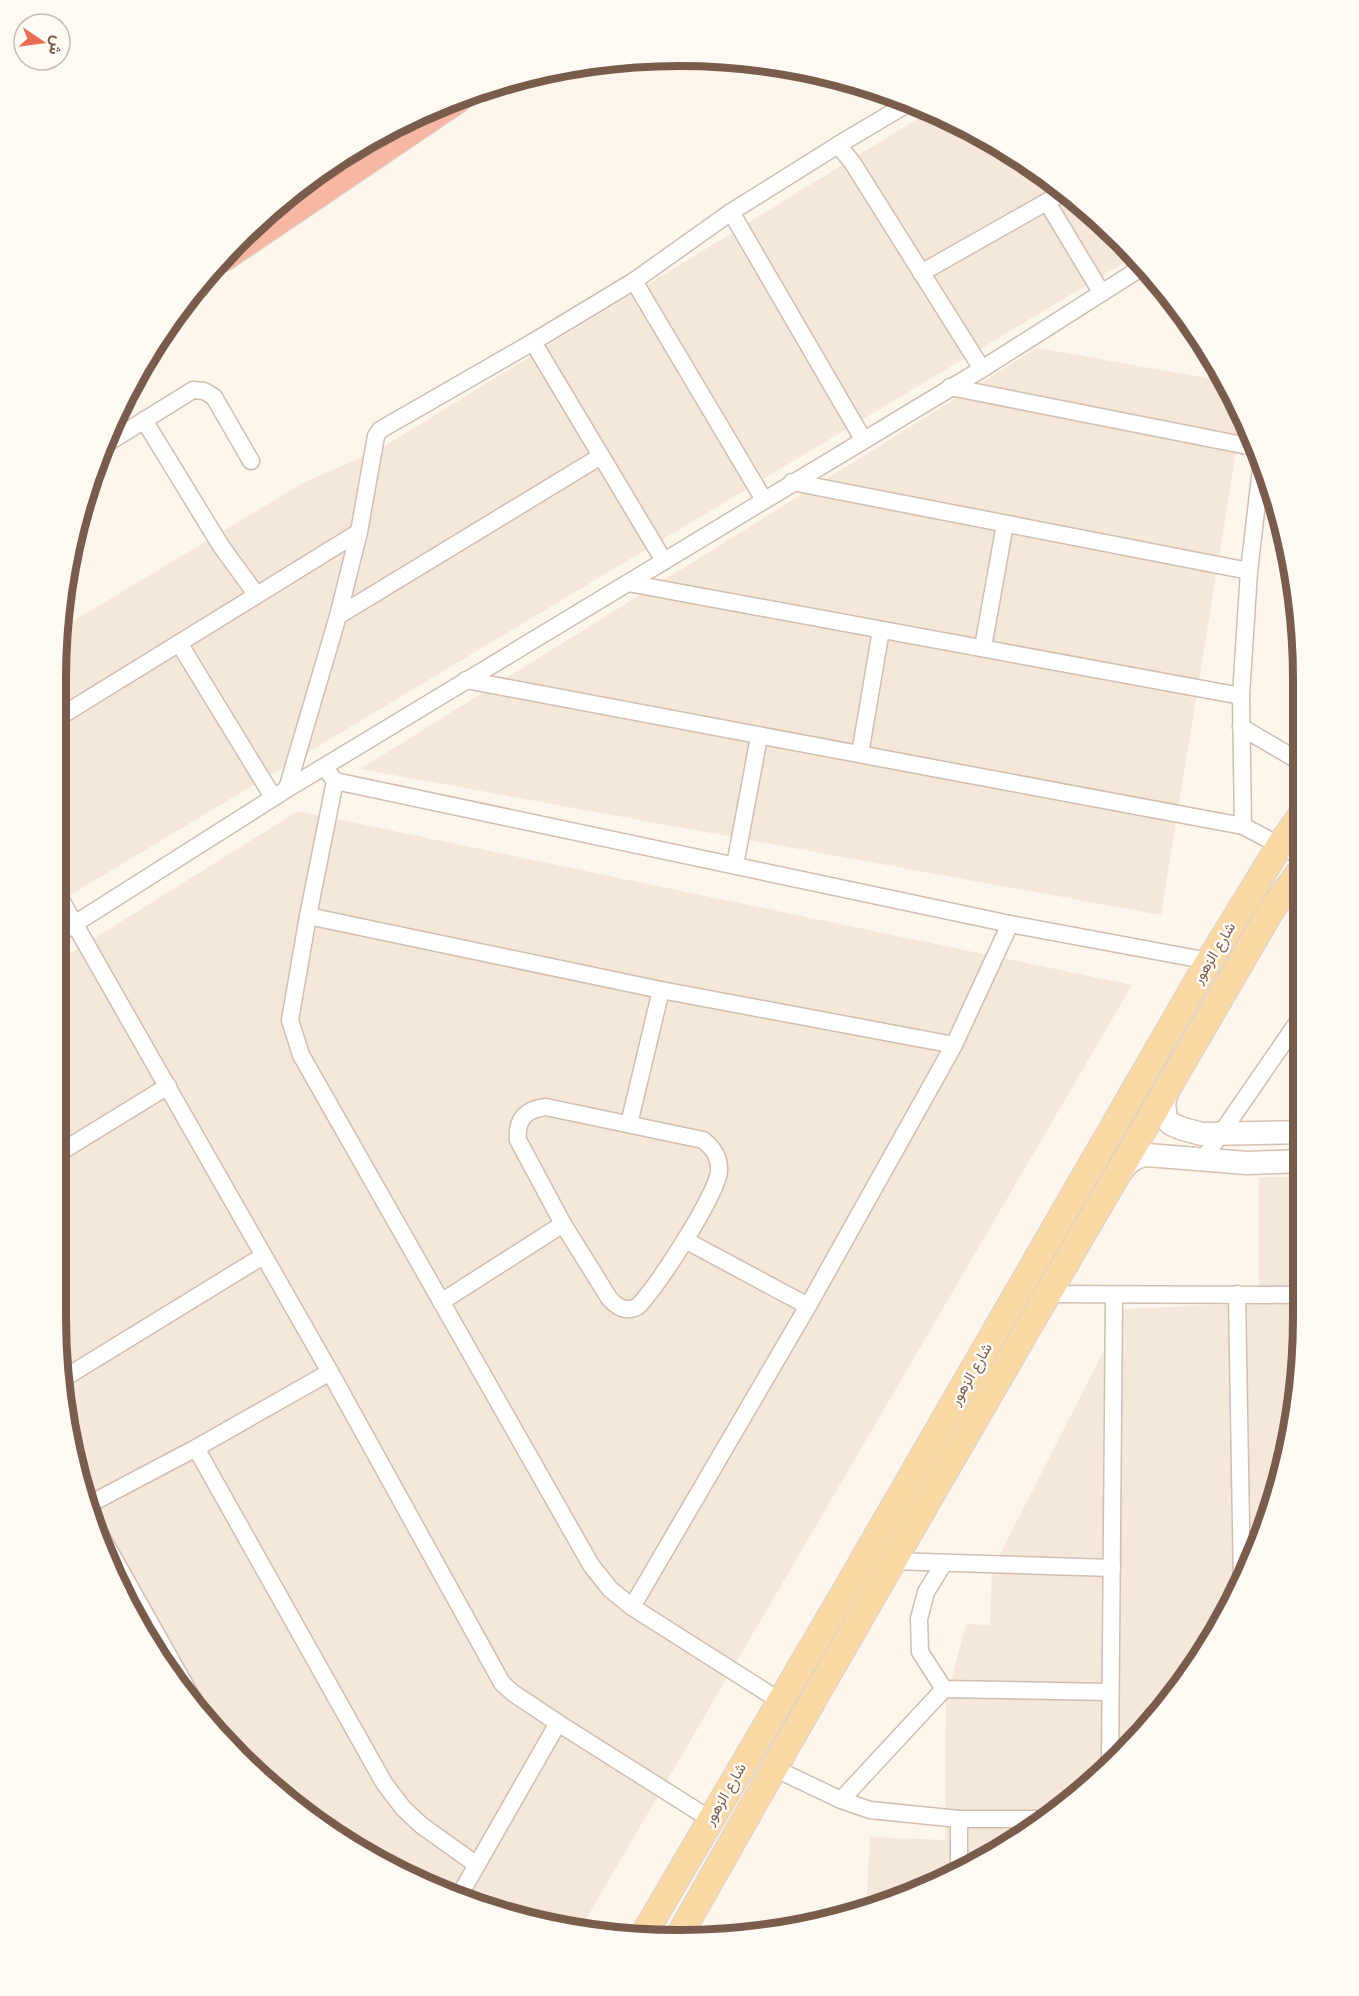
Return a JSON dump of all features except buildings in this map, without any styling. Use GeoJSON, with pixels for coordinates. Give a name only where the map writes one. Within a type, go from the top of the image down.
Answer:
{"type":"FeatureCollection","features":[{"type":"Feature","properties":{"kind":"highway"},"geometry":{"type":"LineString","coordinates":[[267,226],[416,125]]}},
{"type":"Feature","properties":{"kind":"main road","name":"شارع الزهور"},"geometry":{"type":"LineString","coordinates":[[647,1929],[848,1588],[1209,961],[1293,827]]}},
{"type":"Feature","properties":{"kind":"main road","name":"شارع الزهور"},"geometry":{"type":"LineString","coordinates":[[682,1930],[1047,1294],[1272,909],[1293,881]]}},
{"type":"Feature","properties":{"kind":"street"},"geometry":{"type":"LineString","coordinates":[[280,793],[338,616],[359,532],[376,436],[380,430],[634,281],[731,212],[900,108]]}},
{"type":"Feature","properties":{"kind":"street"},"geometry":{"type":"LineString","coordinates":[[838,145],[852,162],[982,369]]}},
{"type":"Feature","properties":{"kind":"street"},"geometry":{"type":"LineString","coordinates":[[921,273],[1057,196]]}},
{"type":"Feature","properties":{"kind":"street"},"geometry":{"type":"LineString","coordinates":[[1047,202],[1101,292]]}},
{"type":"Feature","properties":{"kind":"street"},"geometry":{"type":"LineString","coordinates":[[731,212],[864,440]]}},
{"type":"Feature","properties":{"kind":"street"},"geometry":{"type":"LineString","coordinates":[[66,930],[280,793],[982,369],[1137,270]]}},
{"type":"Feature","properties":{"kind":"street"},"geometry":{"type":"LineString","coordinates":[[634,281],[764,500]]}},
{"type":"Feature","properties":{"kind":"street"},"geometry":{"type":"LineString","coordinates":[[532,342],[664,561]]}},
{"type":"Feature","properties":{"kind":"street"},"geometry":{"type":"LineString","coordinates":[[951,387],[1246,446]]}},
{"type":"Feature","properties":{"kind":"street"},"geometry":{"type":"LineString","coordinates":[[116,438],[193,390],[204,391],[214,397],[251,461]]}},
{"type":"Feature","properties":{"kind":"street"},"geometry":{"type":"LineString","coordinates":[[144,420],[221,546],[256,594]]}},
{"type":"Feature","properties":{"kind":"street"},"geometry":{"type":"LineString","coordinates":[[338,616],[601,456]]}},
{"type":"Feature","properties":{"kind":"street"},"geometry":{"type":"LineString","coordinates":[[1244,826],[1241,696],[1249,571],[1260,481]]}},
{"type":"Feature","properties":{"kind":"street"},"geometry":{"type":"LineString","coordinates":[[792,483],[1249,571]]}},
{"type":"Feature","properties":{"kind":"street"},"geometry":{"type":"LineString","coordinates":[[982,647],[1005,524]]}},
{"type":"Feature","properties":{"kind":"street"},"geometry":{"type":"LineString","coordinates":[[66,713],[359,532]]}},
{"type":"Feature","properties":{"kind":"street"},"geometry":{"type":"LineString","coordinates":[[628,583],[1241,696]]}},
{"type":"Feature","properties":{"kind":"street"},"geometry":{"type":"LineString","coordinates":[[860,754],[881,630]]}},
{"type":"Feature","properties":{"kind":"street"},"geometry":{"type":"LineString","coordinates":[[179,643],[280,793]]}},
{"type":"Feature","properties":{"kind":"street"},"geometry":{"type":"LineString","coordinates":[[466,680],[759,737],[1244,826],[1293,852]]}},
{"type":"Feature","properties":{"kind":"street"},"geometry":{"type":"LineString","coordinates":[[1241,727],[1293,758]]}},
{"type":"Feature","properties":{"kind":"street"},"geometry":{"type":"LineString","coordinates":[[735,865],[759,737]]}},
{"type":"Feature","properties":{"kind":"street"},"geometry":{"type":"LineString","coordinates":[[324,767],[335,781],[1010,924],[1209,961]]}},
{"type":"Feature","properties":{"kind":"street"},"geometry":{"type":"LineString","coordinates":[[335,781],[290,1020],[301,1055],[591,1565],[610,1589],[632,1607],[780,1701]]}},
{"type":"Feature","properties":{"kind":"street"},"geometry":{"type":"LineString","coordinates":[[66,909],[330,1372],[502,1683],[558,1724],[710,1819]]}},
{"type":"Feature","properties":{"kind":"street"},"geometry":{"type":"LineString","coordinates":[[308,916],[661,990],[954,1045]]}},
{"type":"Feature","properties":{"kind":"street"},"geometry":{"type":"LineString","coordinates":[[632,1607],[808,1306],[954,1045],[1010,924]]}},
{"type":"Feature","properties":{"kind":"street"},"geometry":{"type":"LineString","coordinates":[[629,1124],[661,990]]}},
{"type":"Feature","properties":{"kind":"street"},"geometry":{"type":"LineString","coordinates":[[1202,1161],[1293,1029]]}},
{"type":"Feature","properties":{"kind":"street"},"geometry":{"type":"LineString","coordinates":[[1170,1084],[1164,1102],[1166,1119],[1183,1129],[1202,1134],[1293,1132]]}},
{"type":"Feature","properties":{"kind":"street"},"geometry":{"type":"LineString","coordinates":[[66,1148],[168,1086]]}},
{"type":"Feature","properties":{"kind":"street"},"geometry":{"type":"LineString","coordinates":[[546,1107],[703,1140],[713,1149],[718,1160],[719,1172],[716,1182],[686,1240],[642,1303],[630,1310],[617,1307],[609,1298],[563,1224],[518,1140],[517,1129],[521,1119],[529,1112],[546,1107]]}},
{"type":"Feature","properties":{"kind":"street"},"geometry":{"type":"LineString","coordinates":[[1116,1178],[1127,1164],[1137,1157],[1147,1155],[1247,1163],[1293,1161]]}},
{"type":"Feature","properties":{"kind":"street"},"geometry":{"type":"LineString","coordinates":[[441,1302],[563,1224]]}},
{"type":"Feature","properties":{"kind":"street"},"geometry":{"type":"LineString","coordinates":[[686,1240],[808,1306]]}},
{"type":"Feature","properties":{"kind":"street"},"geometry":{"type":"LineString","coordinates":[[69,1375],[263,1256]]}},
{"type":"Feature","properties":{"kind":"street"},"geometry":{"type":"LineString","coordinates":[[1047,1294],[1293,1295]]}},
{"type":"Feature","properties":{"kind":"street"},"geometry":{"type":"LineString","coordinates":[[1237,1294],[1242,1561]]}},
{"type":"Feature","properties":{"kind":"street"},"geometry":{"type":"LineString","coordinates":[[1110,1753],[1114,1295]]}},
{"type":"Feature","properties":{"kind":"street"},"geometry":{"type":"LineString","coordinates":[[95,1501],[330,1372]]}},
{"type":"Feature","properties":{"kind":"street"},"geometry":{"type":"LineString","coordinates":[[195,1448],[384,1783],[403,1808],[421,1825],[477,1865]]}},
{"type":"Feature","properties":{"kind":"street"},"geometry":{"type":"LineString","coordinates":[[893,1561],[1112,1568]]}},
{"type":"Feature","properties":{"kind":"street"},"geometry":{"type":"LineString","coordinates":[[944,1563],[926,1592],[919,1619],[920,1652],[945,1689]]}},
{"type":"Feature","properties":{"kind":"street"},"geometry":{"type":"LineString","coordinates":[[124,1577],[170,1659]]}},
{"type":"Feature","properties":{"kind":"street"},"geometry":{"type":"LineString","coordinates":[[841,1800],[945,1689],[1110,1692]]}},
{"type":"Feature","properties":{"kind":"street"},"geometry":{"type":"LineString","coordinates":[[463,1890],[558,1724]]}},
{"type":"Feature","properties":{"kind":"street"},"geometry":{"type":"LineString","coordinates":[[774,1768],[841,1800],[870,1810],[959,1819],[1031,1819]]}},
{"type":"Feature","properties":{"kind":"street"},"geometry":{"type":"LineString","coordinates":[[959,1819],[959,1863]]}},
{"type":"Feature","properties":{"kind":"shaded area"},"geometry":{"type":"Polygon","coordinates":[[[922,116],[951,129],[1020,169],[1084,218],[1127,261],[66,898],[66,680],[69,624],[303,483],[378,450],[922,116]]]}},
{"type":"Feature","properties":{"kind":"shaded area"},"geometry":{"type":"Polygon","coordinates":[[[1037,348],[1214,379],[1240,430],[1161,915],[360,769],[1037,348]]]}},
{"type":"Feature","properties":{"kind":"shaded area"},"geometry":{"type":"Polygon","coordinates":[[[298,811],[1132,985],[584,1922],[521,1909],[445,1883],[373,1848],[306,1803],[275,1778],[218,1721],[169,1657],[129,1588],[99,1514],[87,1475],[71,1397],[67,1357],[66,956],[298,811]]]}},
{"type":"Feature","properties":{"kind":"shaded area"},"geometry":{"type":"Polygon","coordinates":[[[1259,1177],[1293,1177],[1292,1357],[1281,1436],[1272,1475],[1246,1551],[1230,1588],[1190,1657],[1141,1721],[1084,1778],[1053,1803],[1020,1827],[951,1867],[866,1900],[870,1837],[945,1840],[946,1700],[966,1624],[990,1625],[992,1570],[1125,1309],[1259,1303],[1259,1177]]]}}]}
